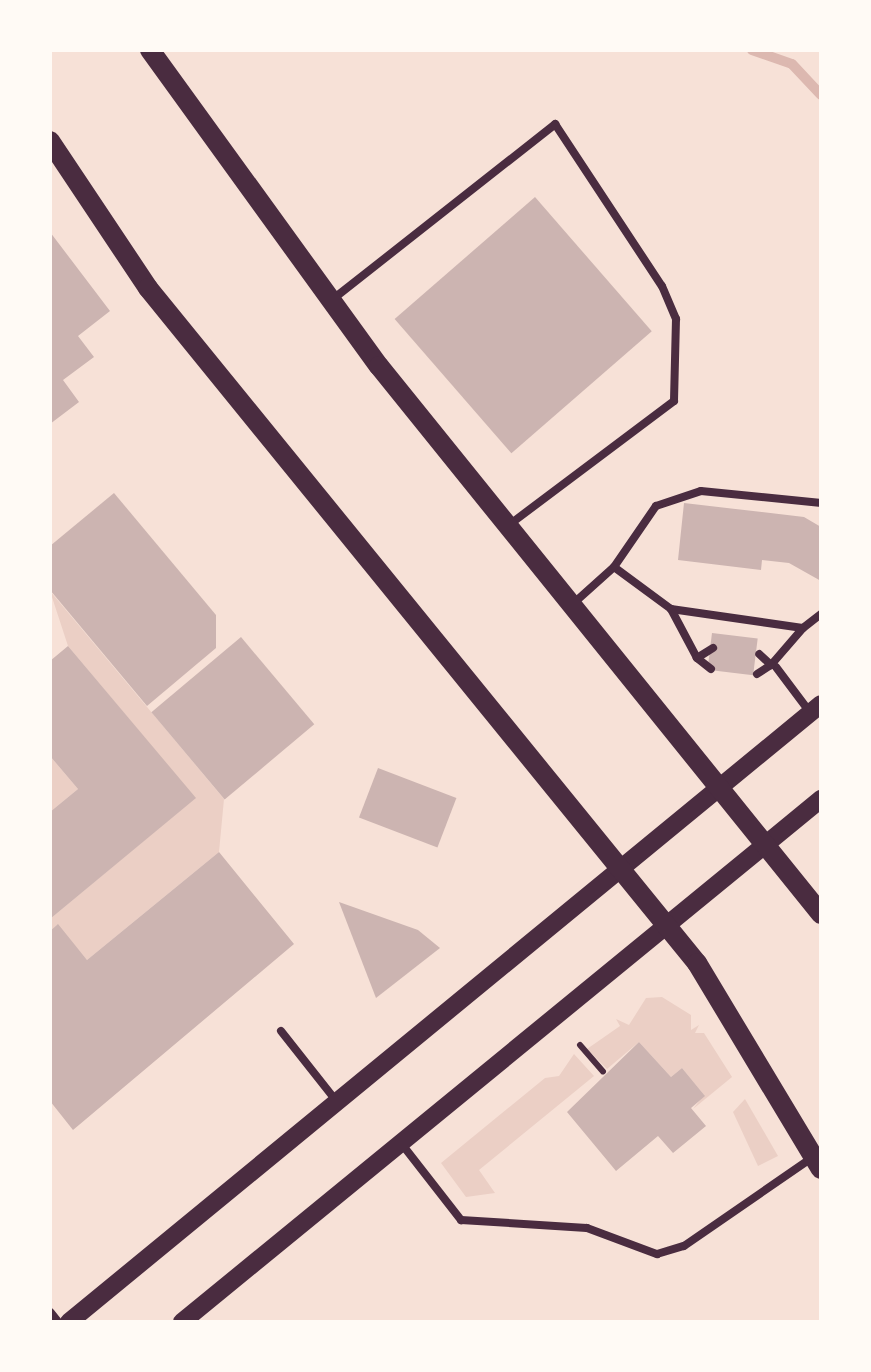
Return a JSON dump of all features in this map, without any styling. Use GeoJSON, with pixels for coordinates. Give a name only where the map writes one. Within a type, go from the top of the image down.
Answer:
{"type":"FeatureCollection","features":[{"type":"Feature","properties":{"kind":"main road"},"geometry":{"type":"LineString","coordinates":[[150,50],[330,302],[725,784],[821,914]]}},
{"type":"Feature","properties":{"kind":"main road"},"geometry":{"type":"LineString","coordinates":[[50,141],[148,288],[668,925],[818,1162]]}},
{"type":"Feature","properties":{"kind":"street"},"geometry":{"type":"LineString","coordinates":[[69,1322],[816,708]]}},
{"type":"Feature","properties":{"kind":"street"},"geometry":{"type":"LineString","coordinates":[[182,1322],[821,799]]}},
{"type":"Feature","properties":{"kind":"street"},"geometry":{"type":"LineString","coordinates":[[50,1314],[57,1322]]}},
{"type":"Feature","properties":{"kind":"lane"},"geometry":{"type":"LineString","coordinates":[[330,302],[555,124],[662,286],[676,319],[674,401],[510,524]]}},
{"type":"Feature","properties":{"kind":"lane"},"geometry":{"type":"LineString","coordinates":[[575,602],[614,567],[656,506],[701,491],[821,503]]}},
{"type":"Feature","properties":{"kind":"lane"},"geometry":{"type":"LineString","coordinates":[[614,567],[671,610],[697,658],[711,668]]}},
{"type":"Feature","properties":{"kind":"lane"},"geometry":{"type":"LineString","coordinates":[[671,610],[803,628]]}},
{"type":"Feature","properties":{"kind":"lane"},"geometry":{"type":"LineString","coordinates":[[756,674],[774,666],[803,628],[821,614]]}},
{"type":"Feature","properties":{"kind":"lane"},"geometry":{"type":"LineString","coordinates":[[697,658],[713,648]]}},
{"type":"Feature","properties":{"kind":"lane"},"geometry":{"type":"LineString","coordinates":[[759,654],[816,708]]}},
{"type":"Feature","properties":{"kind":"lane"},"geometry":{"type":"LineString","coordinates":[[280,1031],[338,1102]]}},
{"type":"Feature","properties":{"kind":"lane"},"geometry":{"type":"LineString","coordinates":[[401,1143],[461,1220],[588,1228],[657,1254],[684,1246],[818,1162]]}},
{"type":"Feature","properties":{"kind":"path"},"geometry":{"type":"LineString","coordinates":[[580,1045],[603,1071]]}},
{"type":"Feature","properties":{"kind":"shaded area"},"geometry":{"type":"Polygon","coordinates":[[[50,591],[224,799],[219,852],[87,960],[57,925],[50,931],[50,919],[195,798],[68,646],[50,591]]]}},
{"type":"Feature","properties":{"kind":"shaded area"},"geometry":{"type":"Polygon","coordinates":[[[50,756],[78,789],[50,812],[50,756]]]}},
{"type":"Feature","properties":{"kind":"shaded area"},"geometry":{"type":"Polygon","coordinates":[[[662,997],[691,1015],[691,1030],[699,1025],[695,1033],[704,1033],[732,1077],[693,1109],[704,1095],[682,1068],[671,1077],[639,1042],[607,1069],[587,1049],[620,1026],[616,1019],[629,1025],[646,998],[662,997]]]}},
{"type":"Feature","properties":{"kind":"shaded area"},"geometry":{"type":"Polygon","coordinates":[[[574,1054],[594,1076],[479,1170],[495,1193],[466,1197],[441,1163],[545,1078],[559,1076],[574,1054]]]}},
{"type":"Feature","properties":{"kind":"shaded area"},"geometry":{"type":"Polygon","coordinates":[[[745,1099],[778,1156],[758,1166],[733,1112],[745,1099]]]}},
{"type":"Feature","properties":{"kind":"building"},"geometry":{"type":"Polygon","coordinates":[[[535,197],[652,331],[511,453],[395,319],[535,197]]]}},
{"type":"Feature","properties":{"kind":"building"},"geometry":{"type":"Polygon","coordinates":[[[50,232],[110,311],[78,336],[94,357],[63,380],[79,402],[50,424],[50,232]]]}},
{"type":"Feature","properties":{"kind":"building"},"geometry":{"type":"Polygon","coordinates":[[[114,493],[216,615],[216,648],[147,706],[50,590],[50,546],[114,493]]]}},
{"type":"Feature","properties":{"kind":"building"},"geometry":{"type":"Polygon","coordinates":[[[684,503],[804,517],[821,527],[821,581],[789,563],[762,560],[761,570],[678,560],[684,503]]]}},
{"type":"Feature","properties":{"kind":"building"},"geometry":{"type":"Polygon","coordinates":[[[712,633],[758,639],[753,675],[707,670],[712,633]]]}},
{"type":"Feature","properties":{"kind":"building"},"geometry":{"type":"Polygon","coordinates":[[[241,637],[314,724],[225,800],[151,712],[241,637]]]}},
{"type":"Feature","properties":{"kind":"building"},"geometry":{"type":"Polygon","coordinates":[[[68,646],[196,798],[50,919],[50,812],[78,789],[50,756],[50,661],[68,646]]]}},
{"type":"Feature","properties":{"kind":"building"},"geometry":{"type":"Polygon","coordinates":[[[378,768],[456,798],[437,848],[359,817],[378,768]]]}},
{"type":"Feature","properties":{"kind":"building"},"geometry":{"type":"Polygon","coordinates":[[[219,852],[294,944],[73,1130],[50,1101],[50,931],[58,924],[87,960],[219,852]]]}},
{"type":"Feature","properties":{"kind":"building"},"geometry":{"type":"Polygon","coordinates":[[[339,902],[418,930],[440,948],[376,998],[339,902]]]}},
{"type":"Feature","properties":{"kind":"building"},"geometry":{"type":"Polygon","coordinates":[[[639,1042],[671,1077],[682,1068],[705,1096],[691,1108],[706,1126],[673,1153],[658,1136],[616,1171],[567,1112],[639,1042]]]}},
{"type":"Feature","properties":{"kind":"waterway"},"geometry":{"type":"LineString","coordinates":[[752,50],[792,64],[821,95]]}}]}
